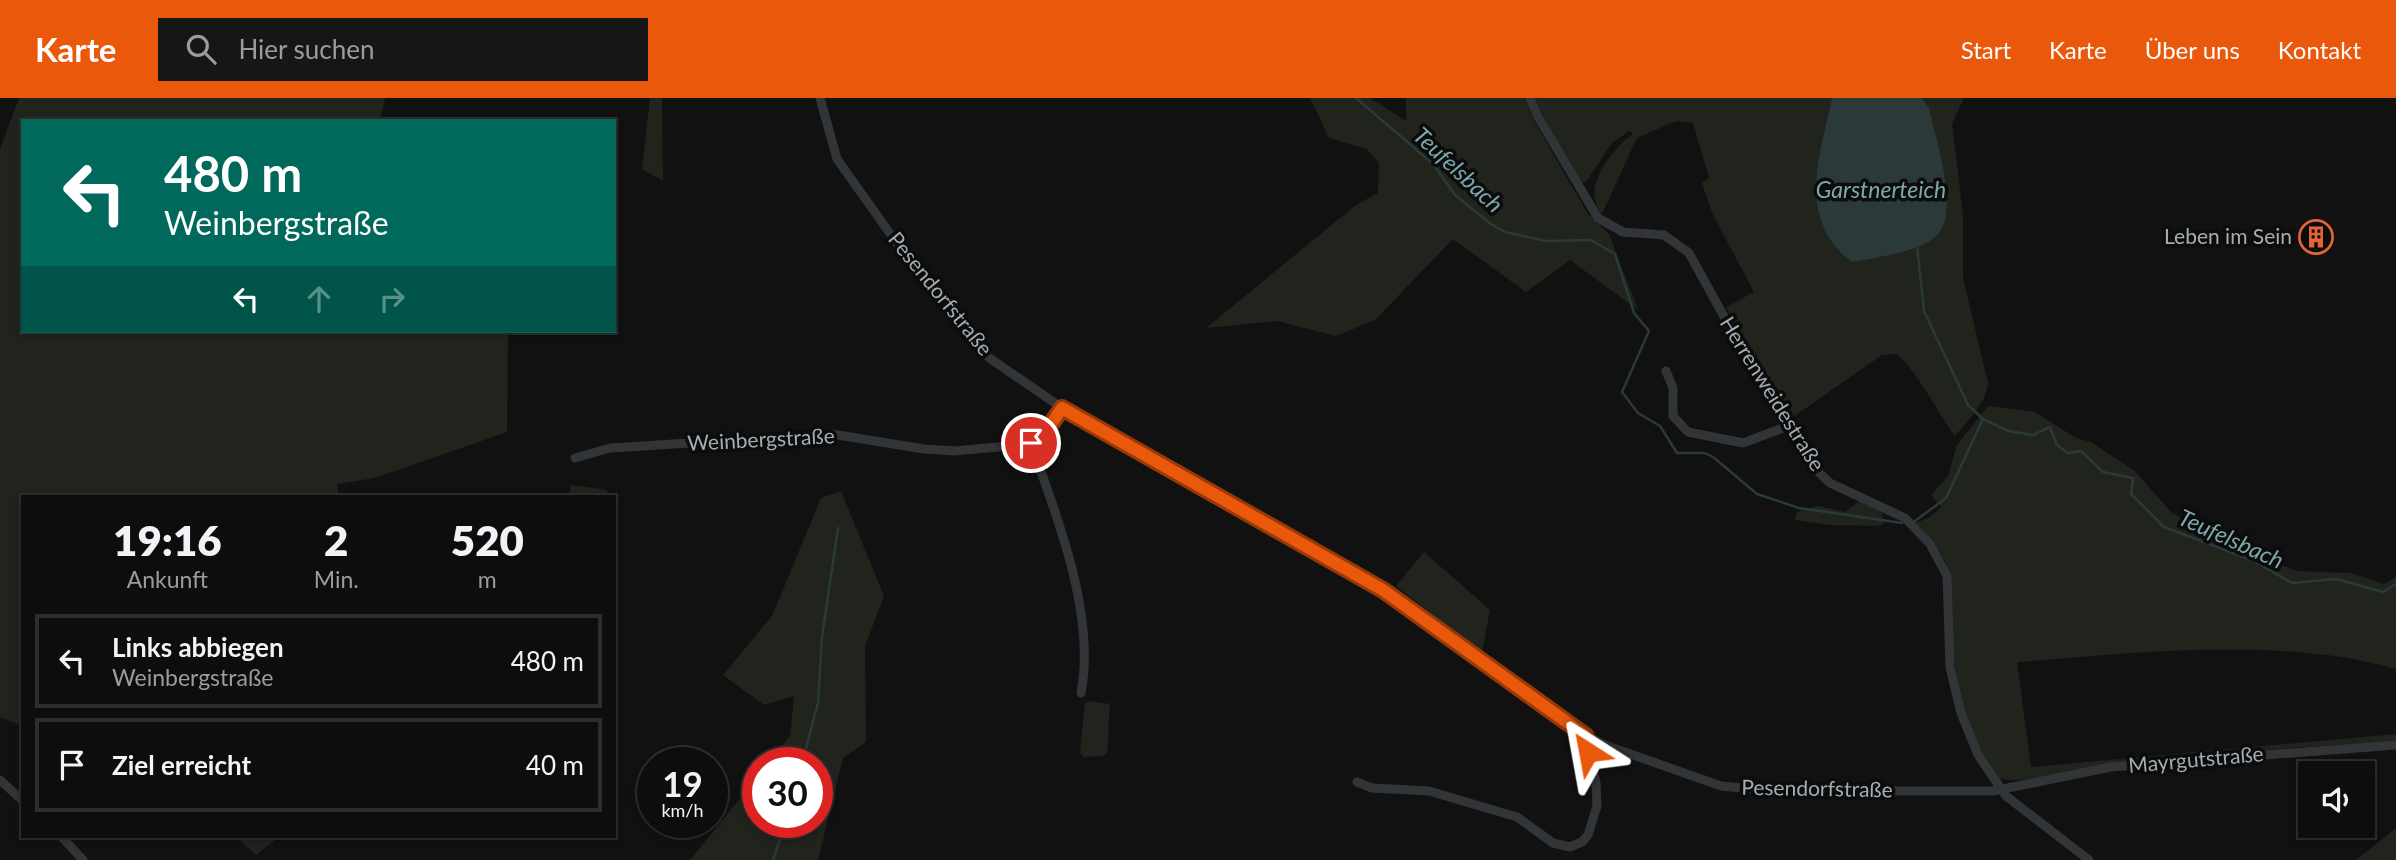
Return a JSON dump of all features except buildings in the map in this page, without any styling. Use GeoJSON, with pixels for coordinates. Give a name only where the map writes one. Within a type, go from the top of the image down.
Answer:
{"type":"FeatureCollection","features":[{"type":"Feature","properties":{"kind":"street","name":"Pesendorfstraße"},"geometry":{"type":"LineString","coordinates":[[820,98],[837,159],[947,308],[988,357],[1062,408],[1383,590],[1586,736],[1678,773],[1735,789],[1999,789]]}},
{"type":"Feature","properties":{"kind":"street","name":"Herrenweidestraße"},"geometry":{"type":"LineString","coordinates":[[1530,98],[1538,117],[1598,218],[1622,232],[1664,235],[1689,253],[1743,351],[1779,400],[1806,456],[1822,477],[1905,518],[1938,555],[1949,588],[1948,643],[1954,690],[1968,732],[1999,789]]}},
{"type":"Feature","properties":{"kind":"street"},"geometry":{"type":"LineString","coordinates":[[1666,371],[1673,388],[1674,416],[1688,432],[1743,443],[1791,425]]}},
{"type":"Feature","properties":{"kind":"street"},"geometry":{"type":"LineString","coordinates":[[1062,408],[1045,433],[1031,443],[1065,538],[1081,614],[1081,694]]}},
{"type":"Feature","properties":{"kind":"street","name":"Weinbergstraße"},"geometry":{"type":"LineString","coordinates":[[575,458],[610,447],[832,434],[924,449],[954,451],[1031,443]]}},
{"type":"Feature","properties":{"kind":"street"},"geometry":{"type":"LineString","coordinates":[[1357,782],[1372,788],[1429,791],[1517,817],[1553,843],[1570,847],[1582,842],[1588,835],[1597,806],[1596,783],[1586,736]]}},
{"type":"Feature","properties":{"kind":"street","name":"Mayrgutstraße"},"geometry":{"type":"LineString","coordinates":[[1999,789],[2101,768],[2396,745]]}},
{"type":"Feature","properties":{"kind":"street"},"geometry":{"type":"LineString","coordinates":[[1369,778],[1372,788]]}},
{"type":"Feature","properties":{"kind":"street"},"geometry":{"type":"LineString","coordinates":[[0,780],[21,799]]}},
{"type":"Feature","properties":{"kind":"street"},"geometry":{"type":"LineString","coordinates":[[1999,789],[2089,860]]}},
{"type":"Feature","properties":{"kind":"street"},"geometry":{"type":"LineString","coordinates":[[63,838],[83,860]]}},
{"type":"Feature","properties":{"kind":"shaded area"},"geometry":{"type":"Polygon","coordinates":[[[19,98],[385,98],[380,119],[21,119],[21,333],[508,333],[507,432],[375,478],[337,484],[339,495],[21,495],[21,725],[0,717],[0,149],[19,98]]]}},
{"type":"Feature","properties":{"kind":"shaded area"},"geometry":{"type":"Polygon","coordinates":[[[650,98],[662,98],[663,181],[642,169],[650,98]]]}},
{"type":"Feature","properties":{"kind":"shaded area"},"geometry":{"type":"Polygon","coordinates":[[[1310,98],[1370,98],[1406,121],[1406,98],[1525,98],[1534,121],[1588,214],[1609,234],[1638,310],[1570,260],[1526,292],[1453,239],[1375,320],[1336,336],[1277,321],[1206,328],[1356,205],[1378,193],[1379,163],[1367,149],[1329,138],[1310,98]]]}},
{"type":"Feature","properties":{"kind":"shaded area"},"geometry":{"type":"Polygon","coordinates":[[[1535,98],[1832,98],[1818,164],[1817,206],[1823,226],[1834,244],[1851,262],[1917,246],[1929,108],[1922,98],[1964,98],[1952,124],[1963,215],[1963,278],[1988,383],[1984,398],[1976,411],[1955,436],[1920,382],[1897,354],[1882,355],[1793,417],[1747,348],[1726,307],[1754,292],[1712,213],[1702,183],[1709,178],[1693,123],[1676,121],[1637,138],[1602,214],[1596,204],[1596,182],[1608,160],[1633,134],[1629,131],[1612,143],[1586,182],[1580,182],[1547,126],[1535,98]]]}},
{"type":"Feature","properties":{"kind":"shaded area"},"geometry":{"type":"Polygon","coordinates":[[[1988,406],[2035,412],[2076,438],[2091,442],[2135,471],[2171,512],[2214,536],[2296,571],[2351,573],[2384,584],[2396,577],[2396,669],[2352,659],[2257,650],[2158,652],[2017,662],[2031,767],[2396,734],[2396,742],[2112,764],[2020,780],[1996,778],[1981,757],[1970,733],[1957,683],[1951,579],[1938,548],[1916,523],[1930,517],[1941,507],[1931,495],[1948,476],[1957,445],[1988,406]]]}},
{"type":"Feature","properties":{"kind":"shaded area"},"geometry":{"type":"Polygon","coordinates":[[[571,485],[607,490],[608,495],[569,495],[571,485]]]}},
{"type":"Feature","properties":{"kind":"shaded area"},"geometry":{"type":"Polygon","coordinates":[[[841,491],[884,596],[865,646],[866,742],[843,758],[833,799],[833,747],[781,747],[790,736],[794,696],[764,705],[723,675],[772,616],[821,498],[841,491]]]}},
{"type":"Feature","properties":{"kind":"shaded area"},"geometry":{"type":"Polygon","coordinates":[[[1859,501],[1881,510],[1884,523],[1880,526],[1830,525],[1795,520],[1797,512],[1818,506],[1845,512],[1859,501]]]}},
{"type":"Feature","properties":{"kind":"shaded area"},"geometry":{"type":"Polygon","coordinates":[[[1424,552],[1490,610],[1482,653],[1396,586],[1424,552]]]}},
{"type":"Feature","properties":{"kind":"shaded area"},"geometry":{"type":"Polygon","coordinates":[[[1089,701],[1110,704],[1107,753],[1103,756],[1083,757],[1080,752],[1085,703],[1089,701]]]}},
{"type":"Feature","properties":{"kind":"shaded area"},"geometry":{"type":"Polygon","coordinates":[[[742,796],[742,838],[823,838],[818,860],[690,860],[708,838],[728,838],[728,813],[742,796]]]}},
{"type":"Feature","properties":{"kind":"shaded area"},"geometry":{"type":"Polygon","coordinates":[[[2396,828],[2396,860],[2356,860],[2396,828]]]}},
{"type":"Feature","properties":{"kind":"shaded area"},"geometry":{"type":"Polygon","coordinates":[[[237,838],[278,838],[256,855],[237,838]]]}},
{"type":"Feature","properties":{"kind":"water","name":"Garstnerteich"},"geometry":{"type":"Polygon","coordinates":[[[1832,98],[1922,98],[1929,108],[1944,173],[1947,208],[1944,223],[1931,240],[1910,250],[1851,262],[1834,244],[1823,226],[1817,206],[1816,186],[1832,98]]]}},
{"type":"Feature","properties":{"kind":"waterway","name":"Teufelsbach"},"geometry":{"type":"LineString","coordinates":[[1356,98],[1433,164],[1455,195],[1491,224],[1505,232],[1546,241],[1591,240],[1615,254],[1634,313],[1649,331],[1622,392],[1638,413],[1660,426],[1677,453],[1705,453],[1757,494],[1799,508],[1902,523]]}},
{"type":"Feature","properties":{"kind":"waterway","name":"Teufelsbach"},"geometry":{"type":"LineString","coordinates":[[1917,246],[1924,311],[1968,405],[1983,419],[2008,431],[2033,435],[2050,427],[2057,445],[2068,453],[2081,451],[2103,472],[2133,478],[2131,494],[2164,527],[2254,561],[2292,583],[2336,579],[2383,592],[2396,584]]}},
{"type":"Feature","properties":{"kind":"waterway","name":"Teufelsbach"},"geometry":{"type":"LineString","coordinates":[[1915,521],[1946,498],[1983,419]]}},
{"type":"Feature","properties":{"kind":"waterway"},"geometry":{"type":"LineString","coordinates":[[806,747],[818,703],[822,637],[838,528]]}},
{"type":"Feature","properties":{"kind":"waterway"},"geometry":{"type":"LineString","coordinates":[[773,860],[781,838]]}},
{"type":"Feature","properties":{"kind":"place","name":"Leben im Sein"},"geometry":{"type":"Point","coordinates":[2316,237]}},
{"type":"Feature","properties":{"kind":"route"},"geometry":{"type":"LineString","coordinates":[[1031,443],[1045,433],[1062,408],[1383,590],[1568,726],[1586,736],[1588,752]]}}]}
